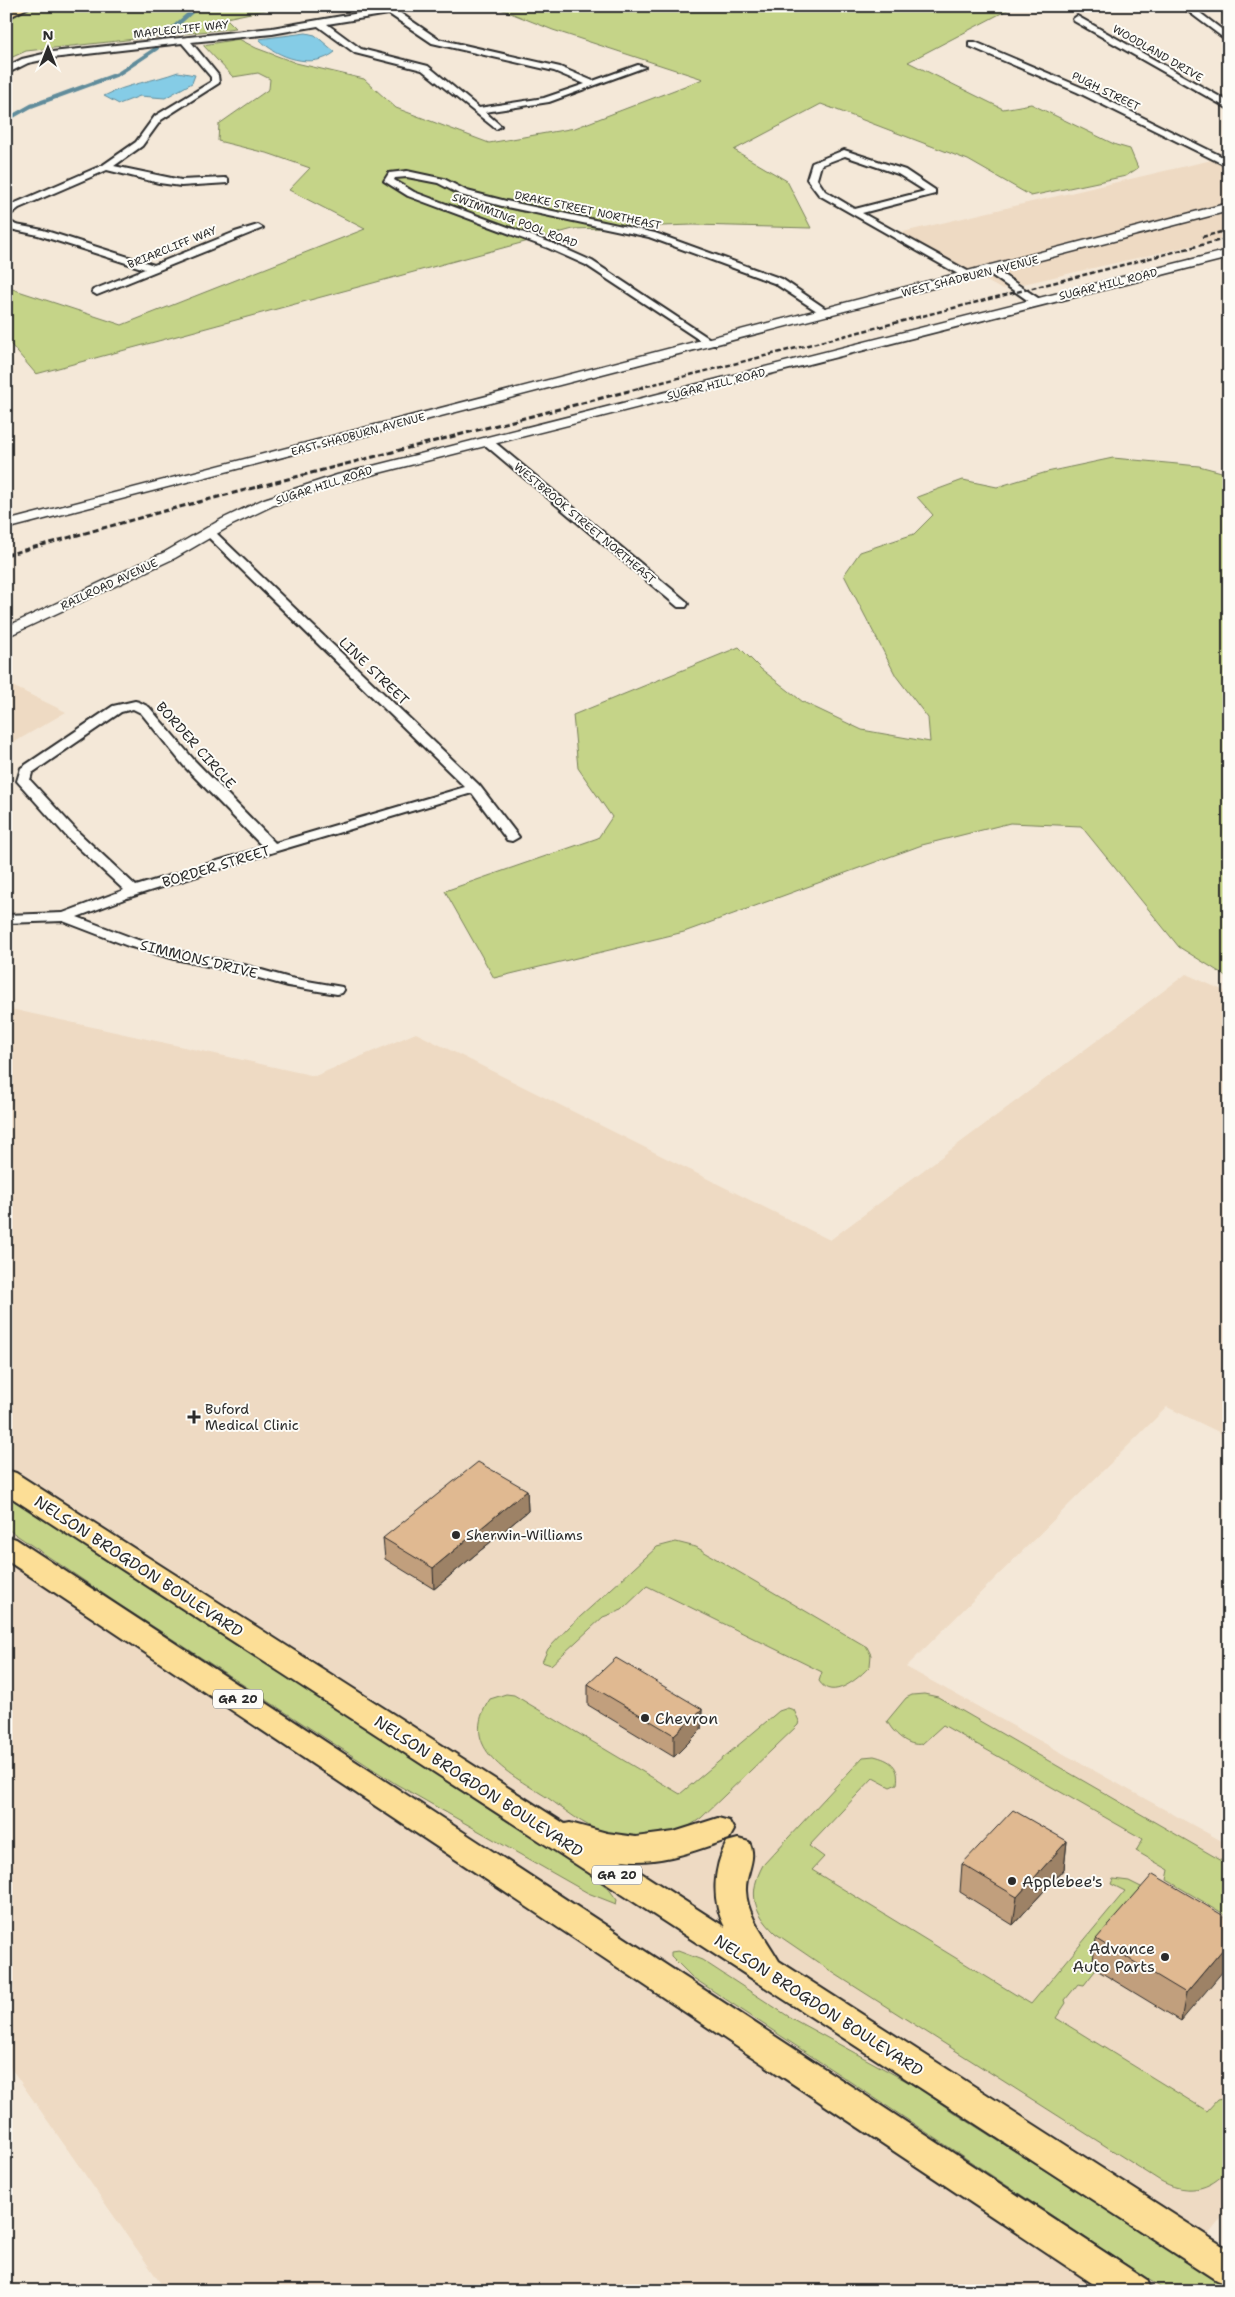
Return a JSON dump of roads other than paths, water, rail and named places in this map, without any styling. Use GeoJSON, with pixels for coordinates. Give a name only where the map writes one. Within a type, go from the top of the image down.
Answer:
{"type":"FeatureCollection","features":[{"type":"Feature","properties":{"kind":"highway","name":"NELSON BROGDON BOULEVARD"},"geometry":{"type":"LineString","coordinates":[[6,1480],[543,1827],[679,1912],[690,1922],[767,1972],[1229,2269]]}},
{"type":"Feature","properties":{"kind":"highway","name":"GA 20"},"geometry":{"type":"LineString","coordinates":[[6,1546],[1134,2291]]}},
{"type":"Feature","properties":{"kind":"highway"},"geometry":{"type":"LineString","coordinates":[[543,1827],[598,1844],[645,1849],[683,1842],[728,1841],[730,1891],[739,1923],[767,1972]]}},
{"type":"Feature","properties":{"kind":"main road"},"geometry":{"type":"LineString","coordinates":[[6,15],[25,6]]}},
{"type":"Feature","properties":{"kind":"street"},"geometry":{"type":"LineString","coordinates":[[1185,6],[1229,39]]}},
{"type":"Feature","properties":{"kind":"street"},"geometry":{"type":"LineString","coordinates":[[387,9],[435,41],[557,69],[591,83]]}},
{"type":"Feature","properties":{"kind":"street","name":"MAPLECLIFF WAY"},"geometry":{"type":"LineString","coordinates":[[6,71],[25,61],[52,54],[321,24],[387,9]]}},
{"type":"Feature","properties":{"kind":"street","name":"WOODLAND DRIVE"},"geometry":{"type":"LineString","coordinates":[[1077,19],[1229,106]]}},
{"type":"Feature","properties":{"kind":"street"},"geometry":{"type":"LineString","coordinates":[[321,24],[358,51],[426,68],[496,126]]}},
{"type":"Feature","properties":{"kind":"street"},"geometry":{"type":"LineString","coordinates":[[6,215],[16,206],[106,166],[139,144],[158,118],[215,83],[215,77],[184,40]]}},
{"type":"Feature","properties":{"kind":"street","name":"PUGH STREET"},"geometry":{"type":"LineString","coordinates":[[972,44],[1080,90],[1229,164]]}},
{"type":"Feature","properties":{"kind":"street"},"geometry":{"type":"LineString","coordinates":[[478,111],[546,100],[591,83],[641,68]]}},
{"type":"Feature","properties":{"kind":"street"},"geometry":{"type":"LineString","coordinates":[[854,212],[932,192],[923,183],[899,171],[878,162],[844,153],[817,163],[812,179],[822,193],[854,212],[968,276]]}},
{"type":"Feature","properties":{"kind":"street"},"geometry":{"type":"LineString","coordinates":[[106,166],[159,180],[181,183],[225,181]]}},
{"type":"Feature","properties":{"kind":"street","name":"DRAKE STREET NORTHEAST"},"geometry":{"type":"LineString","coordinates":[[392,175],[407,174],[441,181],[464,193],[505,204],[652,235],[778,282],[827,312]]}},
{"type":"Feature","properties":{"kind":"street","name":"SWIMMING POOL ROAD"},"geometry":{"type":"LineString","coordinates":[[392,175],[389,182],[411,194],[551,246],[589,263],[710,343]]}},
{"type":"Feature","properties":{"kind":"street","name":"WEST SHADBURN AVENUE"},"geometry":{"type":"LineString","coordinates":[[710,343],[1229,207]]}},
{"type":"Feature","properties":{"kind":"street"},"geometry":{"type":"LineString","coordinates":[[6,222],[13,227],[40,232],[154,268]]}},
{"type":"Feature","properties":{"kind":"street","name":"BRIARCLIFF WAY"},"geometry":{"type":"LineString","coordinates":[[97,292],[238,234],[258,228]]}},
{"type":"Feature","properties":{"kind":"street","name":"SUGAR HILL ROAD"},"geometry":{"type":"LineString","coordinates":[[209,532],[269,502],[342,478],[1229,254]]}},
{"type":"Feature","properties":{"kind":"street"},"geometry":{"type":"LineString","coordinates":[[991,270],[1037,302]]}},
{"type":"Feature","properties":{"kind":"street","name":"EAST SHADBURN AVENUE"},"geometry":{"type":"LineString","coordinates":[[6,525],[710,343]]}},
{"type":"Feature","properties":{"kind":"street","name":"WESTBROOK STREET NORTHEAST"},"geometry":{"type":"LineString","coordinates":[[488,442],[682,604]]}},
{"type":"Feature","properties":{"kind":"street","name":"RAILROAD AVENUE"},"geometry":{"type":"LineString","coordinates":[[6,633],[170,555],[209,532]]}},
{"type":"Feature","properties":{"kind":"street","name":"LINE STREET"},"geometry":{"type":"LineString","coordinates":[[209,532],[474,788],[512,838]]}},
{"type":"Feature","properties":{"kind":"street","name":"BORDER CIRCLE"},"geometry":{"type":"LineString","coordinates":[[134,892],[73,835],[23,781],[26,771],[117,709],[135,705],[146,710],[189,763],[272,848]]}},
{"type":"Feature","properties":{"kind":"street","name":"BORDER STREET"},"geometry":{"type":"LineString","coordinates":[[6,919],[65,917],[134,892],[272,848],[426,805],[474,788]]}},
{"type":"Feature","properties":{"kind":"street","name":"SIMMONS DRIVE"},"geometry":{"type":"LineString","coordinates":[[65,917],[133,943],[180,956],[244,969],[288,982],[337,990]]}},
{"type":"Feature","properties":{"kind":"water"},"geometry":{"type":"Polygon","coordinates":[[[306,33],[315,35],[335,52],[326,57],[306,61],[275,52],[259,39],[306,33]]]}},
{"type":"Feature","properties":{"kind":"water"},"geometry":{"type":"Polygon","coordinates":[[[178,72],[195,75],[192,83],[165,98],[140,96],[119,104],[104,96],[122,88],[178,72]]]}},
{"type":"Feature","properties":{"kind":"waterway"},"geometry":{"type":"LineString","coordinates":[[164,36],[198,6]]}},
{"type":"Feature","properties":{"kind":"waterway"},"geometry":{"type":"LineString","coordinates":[[6,120],[31,106],[118,74],[157,48]]}},
{"type":"Feature","properties":{"kind":"railway"},"geometry":{"type":"LineString","coordinates":[[1202,237],[1229,230]]}},
{"type":"Feature","properties":{"kind":"railway"},"geometry":{"type":"LineString","coordinates":[[639,388],[1229,238]]}},
{"type":"Feature","properties":{"kind":"railway"},"geometry":{"type":"LineString","coordinates":[[6,555],[168,510],[644,387]]}},
{"type":"Feature","properties":{"kind":"place","name":"Buford Medical Clinic"},"geometry":{"type":"Point","coordinates":[194,1417]}},
{"type":"Feature","properties":{"kind":"place","name":"Sherwin-Williams"},"geometry":{"type":"Point","coordinates":[456,1535]}},
{"type":"Feature","properties":{"kind":"place","name":"Chevron"},"geometry":{"type":"Point","coordinates":[645,1718]}},
{"type":"Feature","properties":{"kind":"place","name":"Applebee's"},"geometry":{"type":"Point","coordinates":[1012,1881]}},
{"type":"Feature","properties":{"kind":"place","name":"Advance Auto Parts"},"geometry":{"type":"Point","coordinates":[1165,1957]}}]}
